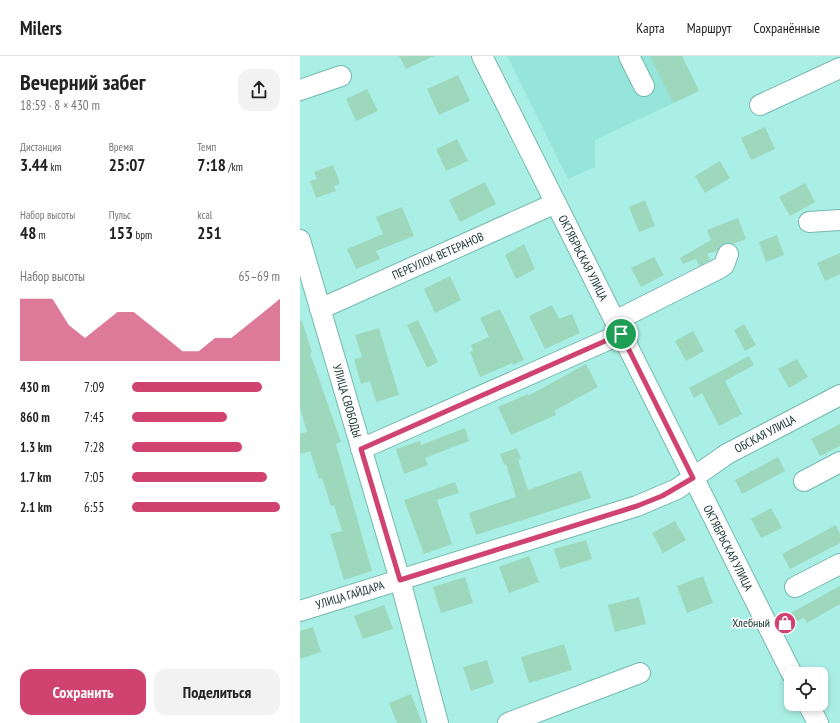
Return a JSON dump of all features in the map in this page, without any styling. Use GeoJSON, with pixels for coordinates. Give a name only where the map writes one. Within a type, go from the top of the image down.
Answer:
{"type":"FeatureCollection","features":[{"type":"Feature","properties":{"kind":"street","name":"ОКТЯБРЬСКАЯ УЛИЦА"},"geometry":{"type":"LineString","coordinates":[[482,56],[788,667]]}},
{"type":"Feature","properties":{"kind":"street"},"geometry":{"type":"LineString","coordinates":[[629,56],[644,86]]}},
{"type":"Feature","properties":{"kind":"street"},"geometry":{"type":"LineString","coordinates":[[760,106],[840,68]]}},
{"type":"Feature","properties":{"kind":"street"},"geometry":{"type":"LineString","coordinates":[[300,90],[341,76]]}},
{"type":"Feature","properties":{"kind":"street","name":"ПЕРЕУЛОК ВЕТЕРАНОВ"},"geometry":{"type":"LineString","coordinates":[[320,309],[556,203]]}},
{"type":"Feature","properties":{"kind":"street"},"geometry":{"type":"LineString","coordinates":[[809,222],[840,220]]}},
{"type":"Feature","properties":{"kind":"street","name":"УЛИЦА СВОБОДЫ"},"geometry":{"type":"LineString","coordinates":[[300,240],[400,580],[438,723]]}},
{"type":"Feature","properties":{"kind":"street"},"geometry":{"type":"LineString","coordinates":[[361,449],[618,328],[720,268],[724,265],[728,254]]}},
{"type":"Feature","properties":{"kind":"street","name":"ОБСКАЯ УЛИЦА"},"geometry":{"type":"LineString","coordinates":[[693,478],[727,454],[840,395]]}},
{"type":"Feature","properties":{"kind":"street"},"geometry":{"type":"LineString","coordinates":[[804,481],[840,462]]}},
{"type":"Feature","properties":{"kind":"street","name":"УЛИЦА ГАЙДАРА"},"geometry":{"type":"LineString","coordinates":[[300,611],[637,506],[662,496],[693,478]]}},
{"type":"Feature","properties":{"kind":"street"},"geometry":{"type":"LineString","coordinates":[[795,587],[840,564]]}},
{"type":"Feature","properties":{"kind":"street"},"geometry":{"type":"LineString","coordinates":[[508,723],[640,673]]}},
{"type":"Feature","properties":{"kind":"street"},"geometry":{"type":"LineString","coordinates":[[812,711],[818,723]]}},
{"type":"Feature","properties":{"kind":"shaded area"},"geometry":{"type":"Polygon","coordinates":[[[507,56],[682,56],[699,91],[595,140],[595,167],[568,179],[507,56]]]}},
{"type":"Feature","properties":{"kind":"building"},"geometry":{"type":"Polygon","coordinates":[[[399,56],[434,56],[406,69],[399,56]]]}},
{"type":"Feature","properties":{"kind":"building"},"geometry":{"type":"Polygon","coordinates":[[[650,56],[682,56],[699,91],[673,103],[650,56]]]}},
{"type":"Feature","properties":{"kind":"building"},"geometry":{"type":"Polygon","coordinates":[[[458,75],[470,101],[439,115],[427,89],[458,75]]]}},
{"type":"Feature","properties":{"kind":"building"},"geometry":{"type":"Polygon","coordinates":[[[367,89],[378,111],[356,121],[346,99],[367,89]]]}},
{"type":"Feature","properties":{"kind":"building"},"geometry":{"type":"Polygon","coordinates":[[[765,127],[775,149],[751,160],[741,138],[765,127]]]}},
{"type":"Feature","properties":{"kind":"building"},"geometry":{"type":"Polygon","coordinates":[[[457,139],[468,161],[446,171],[436,149],[457,139]]]}},
{"type":"Feature","properties":{"kind":"building"},"geometry":{"type":"Polygon","coordinates":[[[720,161],[730,178],[705,193],[695,176],[720,161]]]}},
{"type":"Feature","properties":{"kind":"building"},"geometry":{"type":"Polygon","coordinates":[[[333,165],[340,183],[334,186],[336,191],[316,198],[310,181],[317,179],[314,172],[333,165]]]}},
{"type":"Feature","properties":{"kind":"building"},"geometry":{"type":"Polygon","coordinates":[[[485,182],[496,204],[460,222],[449,200],[485,182]]]}},
{"type":"Feature","properties":{"kind":"building"},"geometry":{"type":"Polygon","coordinates":[[[805,183],[815,202],[790,216],[779,197],[805,183]]]}},
{"type":"Feature","properties":{"kind":"building"},"geometry":{"type":"Polygon","coordinates":[[[645,200],[655,226],[639,232],[629,207],[645,200]]]}},
{"type":"Feature","properties":{"kind":"building"},"geometry":{"type":"Polygon","coordinates":[[[402,207],[414,236],[376,251],[380,259],[356,269],[347,249],[383,234],[376,217],[402,207]]]}},
{"type":"Feature","properties":{"kind":"building"},"geometry":{"type":"Polygon","coordinates":[[[738,218],[746,239],[733,244],[726,243],[721,245],[717,251],[707,254],[710,260],[699,266],[696,259],[683,264],[680,258],[711,240],[707,230],[738,218]]]}},
{"type":"Feature","properties":{"kind":"building"},"geometry":{"type":"Polygon","coordinates":[[[777,235],[784,255],[766,262],[759,242],[777,235]]]}},
{"type":"Feature","properties":{"kind":"building"},"geometry":{"type":"Polygon","coordinates":[[[524,244],[535,269],[516,279],[505,255],[524,244]]]}},
{"type":"Feature","properties":{"kind":"building"},"geometry":{"type":"Polygon","coordinates":[[[840,253],[840,274],[825,281],[817,263],[840,253]]]}},
{"type":"Feature","properties":{"kind":"building"},"geometry":{"type":"Polygon","coordinates":[[[654,257],[664,275],[641,287],[631,268],[654,257]]]}},
{"type":"Feature","properties":{"kind":"building"},"geometry":{"type":"Polygon","coordinates":[[[450,276],[461,300],[435,313],[424,289],[450,276]]]}},
{"type":"Feature","properties":{"kind":"building"},"geometry":{"type":"Polygon","coordinates":[[[552,305],[559,319],[572,314],[580,333],[545,349],[529,316],[552,305]]]}},
{"type":"Feature","properties":{"kind":"building"},"geometry":{"type":"Polygon","coordinates":[[[500,309],[524,360],[513,365],[512,363],[480,377],[470,352],[473,351],[471,345],[489,337],[480,318],[500,309]]]}},
{"type":"Feature","properties":{"kind":"building"},"geometry":{"type":"Polygon","coordinates":[[[418,320],[438,362],[427,368],[407,325],[418,320]]]}},
{"type":"Feature","properties":{"kind":"building"},"geometry":{"type":"Polygon","coordinates":[[[300,321],[302,321],[312,352],[310,353],[341,442],[336,444],[372,571],[344,580],[330,534],[342,531],[334,505],[331,506],[322,478],[319,479],[310,451],[300,454],[300,434],[307,432],[300,408],[300,321]]]}},
{"type":"Feature","properties":{"kind":"building"},"geometry":{"type":"Polygon","coordinates":[[[744,324],[756,345],[745,351],[734,330],[744,324]]]}},
{"type":"Feature","properties":{"kind":"building"},"geometry":{"type":"Polygon","coordinates":[[[379,328],[399,395],[376,402],[370,381],[361,384],[354,359],[362,357],[355,335],[379,328]]]}},
{"type":"Feature","properties":{"kind":"building"},"geometry":{"type":"Polygon","coordinates":[[[693,331],[704,351],[686,361],[675,341],[693,331]]]}},
{"type":"Feature","properties":{"kind":"building"},"geometry":{"type":"Polygon","coordinates":[[[749,356],[754,365],[725,381],[742,414],[719,426],[702,393],[694,398],[689,388],[749,356]]]}},
{"type":"Feature","properties":{"kind":"building"},"geometry":{"type":"Polygon","coordinates":[[[797,359],[808,377],[789,388],[778,369],[797,359]]]}},
{"type":"Feature","properties":{"kind":"building"},"geometry":{"type":"Polygon","coordinates":[[[586,364],[598,387],[554,411],[556,415],[511,435],[498,407],[528,394],[528,396],[586,364]]]}},
{"type":"Feature","properties":{"kind":"building"},"geometry":{"type":"Polygon","coordinates":[[[840,424],[840,446],[820,456],[811,439],[840,424]]]}},
{"type":"Feature","properties":{"kind":"building"},"geometry":{"type":"Polygon","coordinates":[[[465,428],[469,441],[425,458],[428,465],[404,474],[396,449],[420,441],[421,445],[465,428]]]}},
{"type":"Feature","properties":{"kind":"building"},"geometry":{"type":"Polygon","coordinates":[[[517,448],[521,459],[518,460],[528,490],[581,471],[591,498],[476,535],[469,513],[516,497],[506,464],[504,465],[500,454],[517,448]]]}},
{"type":"Feature","properties":{"kind":"building"},"geometry":{"type":"Polygon","coordinates":[[[778,457],[785,471],[742,494],[735,480],[778,457]]]}},
{"type":"Feature","properties":{"kind":"building"},"geometry":{"type":"Polygon","coordinates":[[[455,482],[459,493],[437,500],[452,544],[424,554],[404,500],[455,482]]]}},
{"type":"Feature","properties":{"kind":"building"},"geometry":{"type":"Polygon","coordinates":[[[771,508],[782,528],[761,538],[751,519],[771,508]]]}},
{"type":"Feature","properties":{"kind":"building"},"geometry":{"type":"Polygon","coordinates":[[[675,521],[686,540],[663,553],[652,533],[675,521]]]}},
{"type":"Feature","properties":{"kind":"building"},"geometry":{"type":"Polygon","coordinates":[[[836,525],[840,534],[840,543],[790,569],[782,554],[836,525]]]}},
{"type":"Feature","properties":{"kind":"building"},"geometry":{"type":"Polygon","coordinates":[[[586,540],[592,559],[560,569],[554,549],[586,540]]]}},
{"type":"Feature","properties":{"kind":"building"},"geometry":{"type":"Polygon","coordinates":[[[529,556],[539,582],[509,593],[499,567],[529,556]]]}},
{"type":"Feature","properties":{"kind":"building"},"geometry":{"type":"Polygon","coordinates":[[[703,576],[713,603],[687,613],[677,586],[703,576]]]}},
{"type":"Feature","properties":{"kind":"building"},"geometry":{"type":"Polygon","coordinates":[[[465,577],[473,603],[441,613],[433,587],[465,577]]]}},
{"type":"Feature","properties":{"kind":"building"},"geometry":{"type":"Polygon","coordinates":[[[840,586],[840,604],[807,623],[804,618],[782,628],[778,620],[840,586]]]}},
{"type":"Feature","properties":{"kind":"building"},"geometry":{"type":"Polygon","coordinates":[[[639,597],[646,624],[615,632],[608,605],[639,597]]]}},
{"type":"Feature","properties":{"kind":"building"},"geometry":{"type":"Polygon","coordinates":[[[384,605],[393,629],[363,639],[354,616],[384,605]]]}},
{"type":"Feature","properties":{"kind":"building"},"geometry":{"type":"Polygon","coordinates":[[[313,627],[321,652],[300,659],[300,631],[313,627]]]}},
{"type":"Feature","properties":{"kind":"building"},"geometry":{"type":"Polygon","coordinates":[[[564,644],[572,670],[529,683],[521,657],[564,644]]]}},
{"type":"Feature","properties":{"kind":"building"},"geometry":{"type":"Polygon","coordinates":[[[487,660],[494,683],[471,691],[463,667],[487,660]]]}},
{"type":"Feature","properties":{"kind":"building"},"geometry":{"type":"Polygon","coordinates":[[[411,694],[422,723],[397,723],[389,703],[411,694]]]}},
{"type":"Feature","properties":{"kind":"place","name":"Хлебный"},"geometry":{"type":"Point","coordinates":[785,623]}},
{"type":"Feature","properties":{"kind":"route"},"geometry":{"type":"LineString","coordinates":[[621,334],[693,478],[677,489],[637,506],[400,580],[361,449],[621,334]]}}]}
